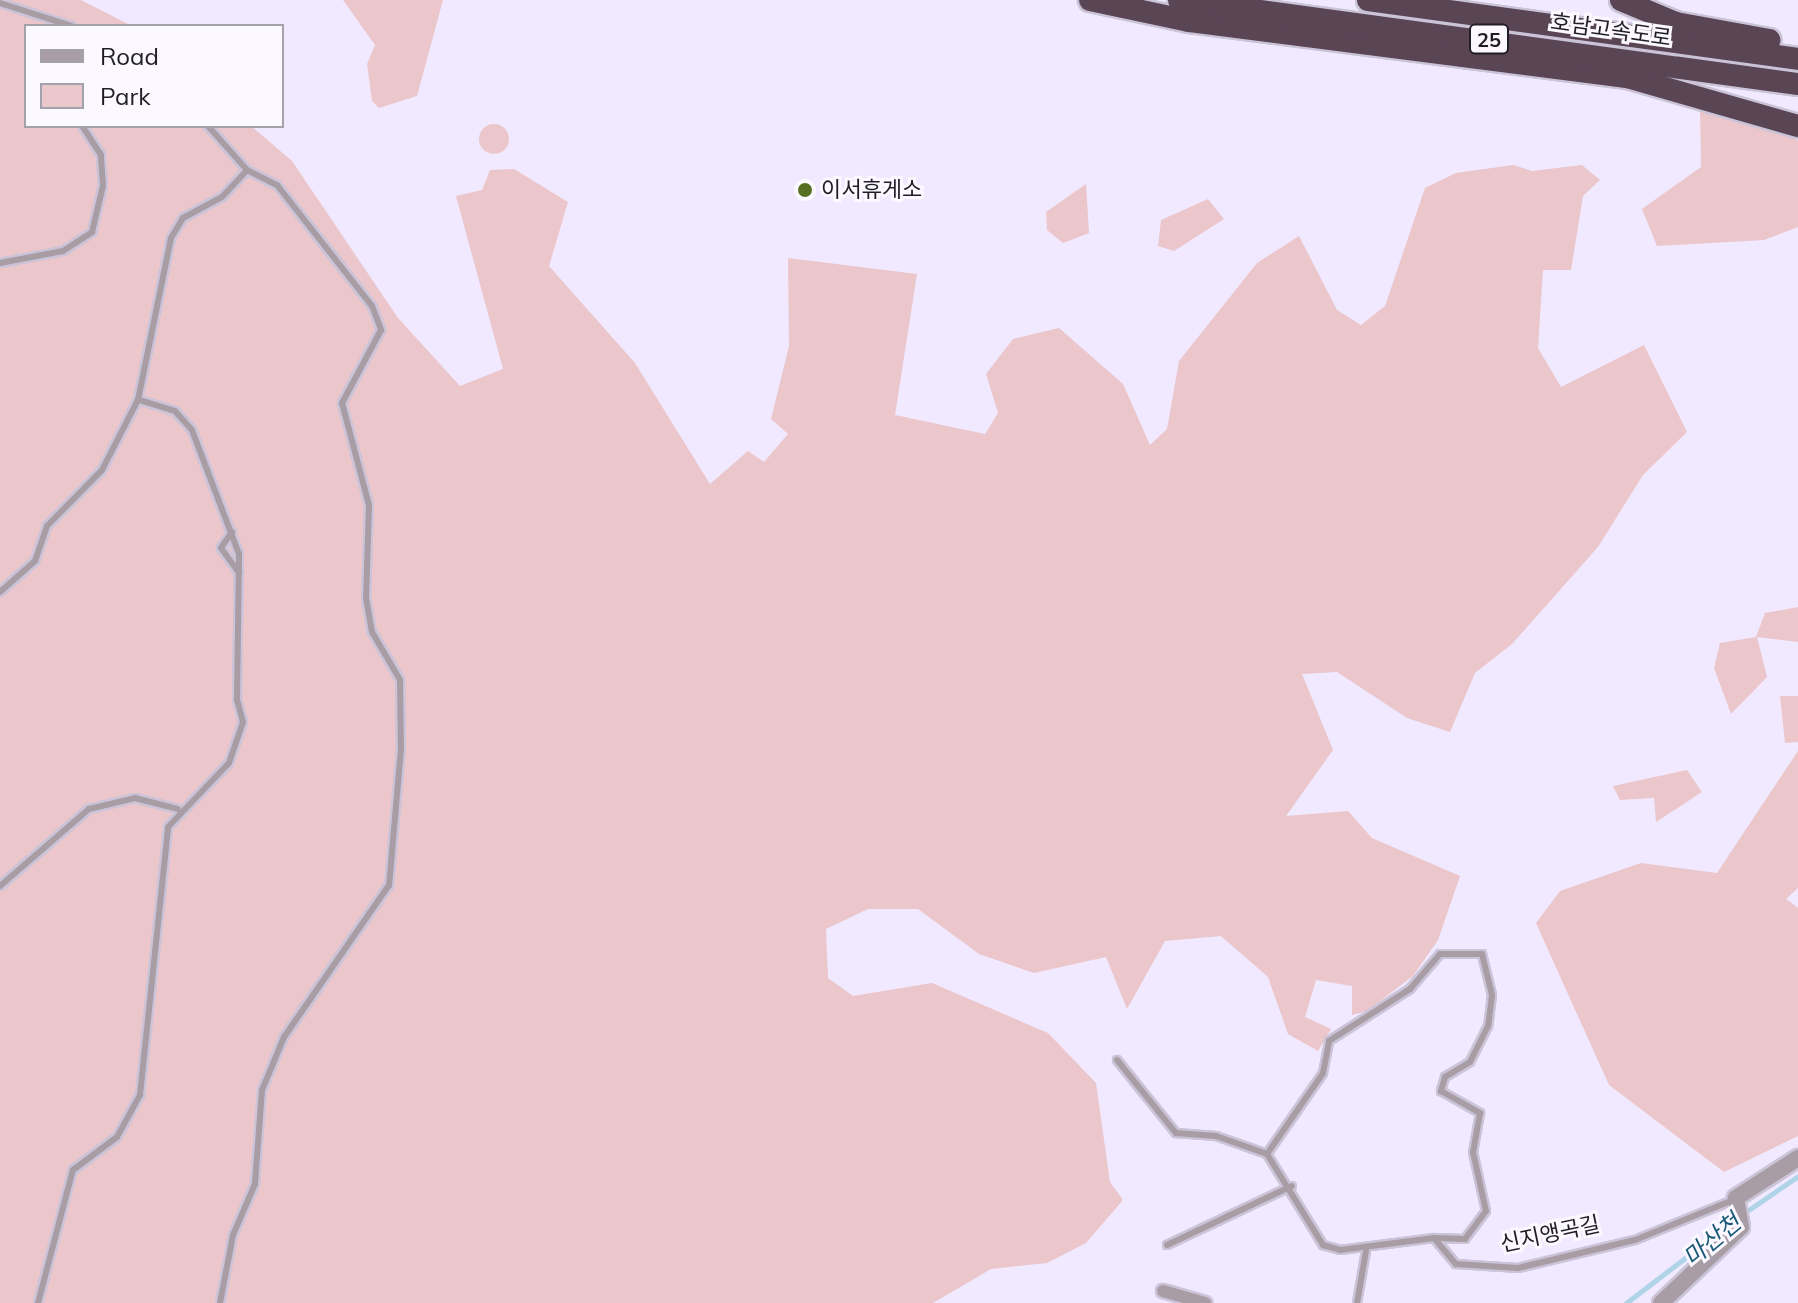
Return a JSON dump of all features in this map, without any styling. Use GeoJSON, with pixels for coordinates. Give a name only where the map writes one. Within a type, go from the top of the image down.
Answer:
{"type":"FeatureCollection","features":[{"type":"Feature","properties":{"kind":"highway"},"geometry":{"type":"LineString","coordinates":[[1090,0],[1189,21],[1627,77],[1798,126]]}},
{"type":"Feature","properties":{"kind":"highway","name":"호남고속도로"},"geometry":{"type":"LineString","coordinates":[[1179,0],[1798,84]]}},
{"type":"Feature","properties":{"kind":"highway","name":"호남고속도로"},"geometry":{"type":"LineString","coordinates":[[1368,0],[1798,59]]}},
{"type":"Feature","properties":{"kind":"highway"},"geometry":{"type":"LineString","coordinates":[[1621,0],[1676,23],[1798,45]]}},
{"type":"Feature","properties":{"kind":"street","name":"신지앵곡길"},"geometry":{"type":"LineString","coordinates":[[1736,1198],[1798,1158]]}},
{"type":"Feature","properties":{"kind":"street"},"geometry":{"type":"LineString","coordinates":[[1661,1303],[1741,1227],[1736,1198]]}},
{"type":"Feature","properties":{"kind":"street"},"geometry":{"type":"LineString","coordinates":[[1163,1291],[1205,1303]]}},
{"type":"Feature","properties":{"kind":"lane"},"geometry":{"type":"LineString","coordinates":[[0,3],[65,24]]}},
{"type":"Feature","properties":{"kind":"lane"},"geometry":{"type":"LineString","coordinates":[[0,263],[63,251],[92,232],[103,186],[101,155],[83,128]]}},
{"type":"Feature","properties":{"kind":"lane"},"geometry":{"type":"LineString","coordinates":[[210,128],[247,170],[277,185],[372,306],[381,330],[342,403],[369,505],[366,598],[372,632],[400,680],[400,801],[389,885],[284,1037],[262,1090],[255,1184],[233,1235],[220,1303]]}},
{"type":"Feature","properties":{"kind":"lane"},"geometry":{"type":"LineString","coordinates":[[0,592],[35,561],[47,526],[102,470],[138,400],[171,238],[183,218],[222,197],[247,170]]}},
{"type":"Feature","properties":{"kind":"lane"},"geometry":{"type":"LineString","coordinates":[[38,1303],[73,1170],[117,1137],[140,1095],[159,876],[178,809],[229,763],[243,722],[237,700],[239,573],[232,532],[192,430],[175,411],[138,400]]}},
{"type":"Feature","properties":{"kind":"lane"},"geometry":{"type":"LineString","coordinates":[[232,532],[221,548],[239,573]]}},
{"type":"Feature","properties":{"kind":"lane"},"geometry":{"type":"LineString","coordinates":[[0,886],[89,809],[135,798],[178,809]]}},
{"type":"Feature","properties":{"kind":"lane"},"geometry":{"type":"LineString","coordinates":[[1117,1060],[1176,1133],[1216,1136],[1267,1154],[1292,1186],[1323,1245],[1366,1251],[1434,1238],[1465,1239],[1486,1211],[1473,1152],[1480,1113],[1441,1091],[1445,1077],[1470,1062],[1488,1026],[1492,995],[1482,954],[1440,954],[1410,989],[1329,1041],[1323,1073],[1267,1154]]}},
{"type":"Feature","properties":{"kind":"lane"},"geometry":{"type":"LineString","coordinates":[[1167,1245],[1292,1186]]}},
{"type":"Feature","properties":{"kind":"lane","name":"신지앵곡길"},"geometry":{"type":"LineString","coordinates":[[1434,1238],[1456,1264],[1518,1268],[1635,1240],[1736,1198]]}},
{"type":"Feature","properties":{"kind":"lane"},"geometry":{"type":"LineString","coordinates":[[1357,1303],[1366,1251]]}},
{"type":"Feature","properties":{"kind":"green space"},"geometry":{"type":"Polygon","coordinates":[[[0,0],[81,0],[128,24],[24,24],[24,128],[253,128],[292,161],[398,318],[460,386],[503,369],[456,196],[482,190],[490,170],[514,169],[568,202],[549,266],[635,363],[710,484],[748,451],[764,462],[788,434],[771,419],[789,346],[788,258],[917,274],[895,415],[985,434],[998,413],[986,374],[1013,339],[1059,328],[1123,384],[1150,445],[1167,429],[1179,361],[1257,263],[1299,236],[1337,310],[1361,325],[1385,306],[1425,188],[1456,173],[1513,165],[1532,171],[1582,165],[1600,180],[1583,196],[1571,270],[1543,270],[1538,348],[1561,387],[1644,345],[1687,432],[1643,475],[1598,547],[1512,644],[1475,673],[1450,732],[1407,718],[1337,672],[1302,674],[1333,750],[1286,816],[1348,811],[1372,838],[1460,876],[1438,940],[1413,976],[1367,1011],[1352,1015],[1352,986],[1316,980],[1305,1017],[1331,1029],[1318,1051],[1288,1034],[1268,977],[1221,936],[1165,941],[1127,1009],[1106,957],[1034,973],[979,954],[918,909],[868,909],[826,929],[828,978],[853,996],[932,983],[1048,1033],[1096,1083],[1110,1182],[1123,1200],[1086,1243],[1047,1263],[991,1269],[933,1303],[0,1303],[0,0]]]}},
{"type":"Feature","properties":{"kind":"green space"},"geometry":{"type":"Polygon","coordinates":[[[343,0],[443,0],[417,96],[379,108],[372,101],[367,64],[375,45],[343,0]]]}},
{"type":"Feature","properties":{"kind":"green space"},"geometry":{"type":"Polygon","coordinates":[[[1700,107],[1766,118],[1798,141],[1798,227],[1764,240],[1657,246],[1642,209],[1701,167],[1700,107]]]}},
{"type":"Feature","properties":{"kind":"green space"},"geometry":{"type":"Polygon","coordinates":[[[494,124],[505,128],[509,139],[505,150],[494,154],[483,150],[479,139],[483,128],[494,124]]]}},
{"type":"Feature","properties":{"kind":"green space"},"geometry":{"type":"Polygon","coordinates":[[[1086,184],[1089,233],[1063,243],[1047,230],[1046,212],[1086,184]]]}},
{"type":"Feature","properties":{"kind":"green space"},"geometry":{"type":"Polygon","coordinates":[[[1208,199],[1224,219],[1174,251],[1158,246],[1161,220],[1208,199]]]}},
{"type":"Feature","properties":{"kind":"green space"},"geometry":{"type":"Polygon","coordinates":[[[1798,607],[1798,642],[1757,637],[1767,677],[1731,714],[1714,668],[1720,643],[1756,637],[1765,613],[1798,607]]]}},
{"type":"Feature","properties":{"kind":"green space"},"geometry":{"type":"Polygon","coordinates":[[[1780,696],[1798,696],[1798,742],[1785,743],[1780,696]]]}},
{"type":"Feature","properties":{"kind":"green space"},"geometry":{"type":"Polygon","coordinates":[[[1798,751],[1798,888],[1786,899],[1798,908],[1798,1136],[1724,1172],[1609,1085],[1536,923],[1560,891],[1641,863],[1717,873],[1798,751]]]}},
{"type":"Feature","properties":{"kind":"green space"},"geometry":{"type":"Polygon","coordinates":[[[1687,770],[1702,792],[1656,822],[1654,798],[1620,800],[1613,786],[1687,770]]]}},
{"type":"Feature","properties":{"kind":"waterway","name":"마산천"},"geometry":{"type":"LineString","coordinates":[[1744,1213],[1798,1176]]}},
{"type":"Feature","properties":{"kind":"waterway","name":"마산천"},"geometry":{"type":"LineString","coordinates":[[1626,1303],[1736,1219]]}},
{"type":"Feature","properties":{"kind":"place","name":"이서휴게소"},"geometry":{"type":"Point","coordinates":[805,190]}}]}
